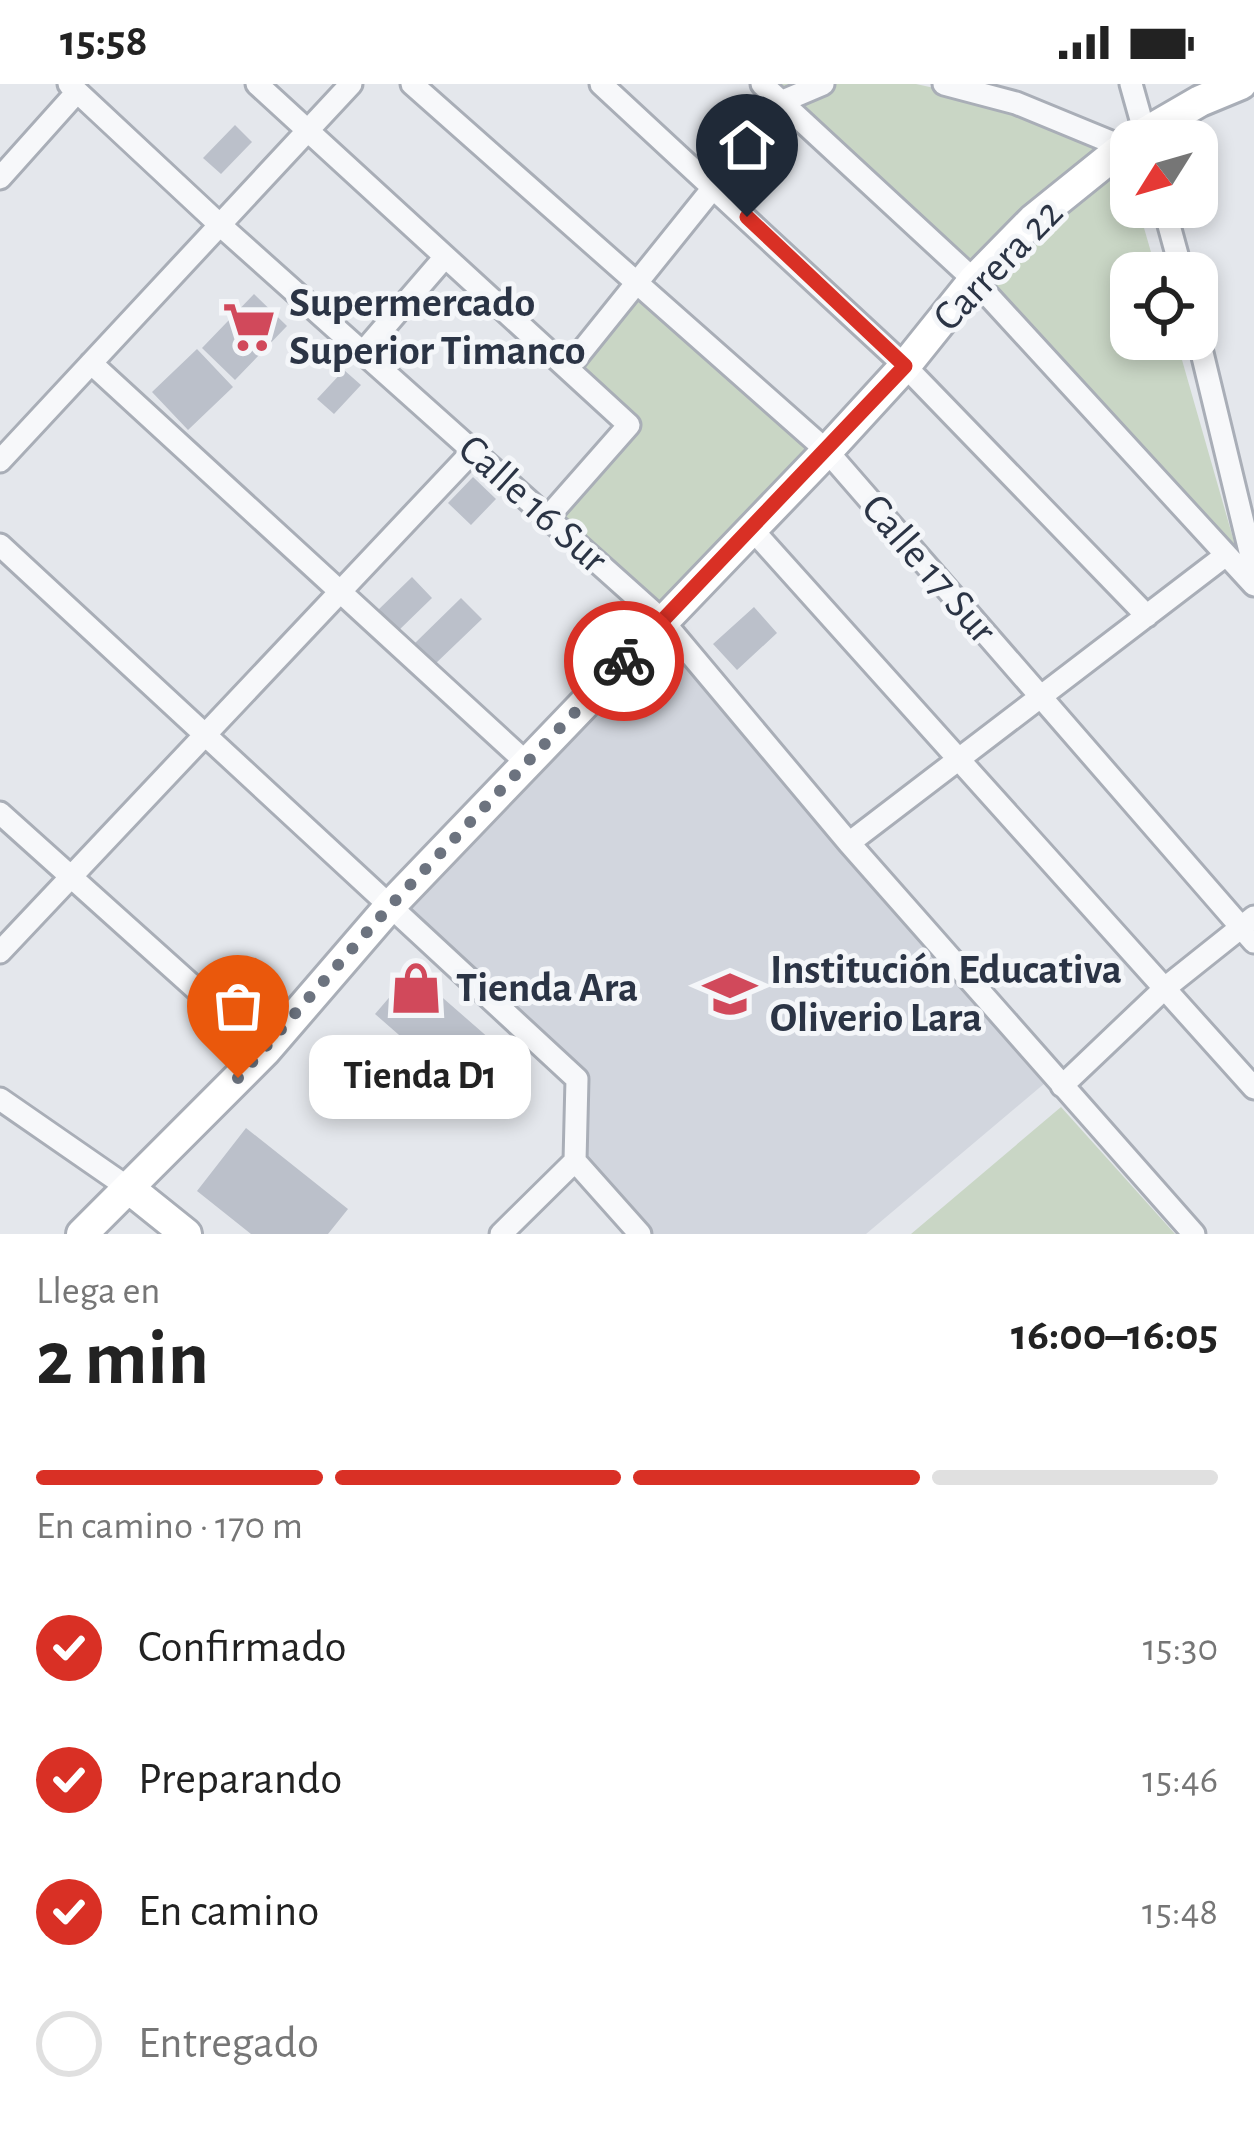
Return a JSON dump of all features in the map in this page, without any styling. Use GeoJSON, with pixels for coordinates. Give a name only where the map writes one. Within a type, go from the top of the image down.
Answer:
{"type":"FeatureCollection","features":[{"type":"Feature","properties":{"kind":"street"},"geometry":{"type":"LineString","coordinates":[[257,84],[629,425],[548,517]]}},
{"type":"Feature","properties":{"kind":"street"},"geometry":{"type":"LineString","coordinates":[[0,461],[351,84]]}},
{"type":"Feature","properties":{"kind":"street","name":"Calle 17 Sur"},"geometry":{"type":"LineString","coordinates":[[412,84],[827,452],[1249,929]]}},
{"type":"Feature","properties":{"kind":"street"},"geometry":{"type":"LineString","coordinates":[[601,84],[905,366],[1147,616]]}},
{"type":"Feature","properties":{"kind":"street"},"geometry":{"type":"LineString","coordinates":[[762,84],[974,280],[1254,585]]}},
{"type":"Feature","properties":{"kind":"street"},"geometry":{"type":"LineString","coordinates":[[569,367],[783,101],[823,84]]}},
{"type":"Feature","properties":{"kind":"street"},"geometry":{"type":"LineString","coordinates":[[944,84],[1013,94],[1110,131]]}},
{"type":"Feature","properties":{"kind":"street"},"geometry":{"type":"LineString","coordinates":[[1131,84],[1134,120]]}},
{"type":"Feature","properties":{"kind":"street","name":"Carrera 22"},"geometry":{"type":"LineString","coordinates":[[1173,120],[1241,84]]}},
{"type":"Feature","properties":{"kind":"street"},"geometry":{"type":"LineString","coordinates":[[0,178],[73,88]]}},
{"type":"Feature","properties":{"kind":"street","name":"Calle 16 Sur"},"geometry":{"type":"LineString","coordinates":[[73,88],[662,620],[849,843],[1194,1234]]}},
{"type":"Feature","properties":{"kind":"street","name":"Carrera 22"},"geometry":{"type":"LineString","coordinates":[[82,1234],[265,1051],[390,906],[827,452],[974,280],[1034,220],[1110,160]]}},
{"type":"Feature","properties":{"kind":"street"},"geometry":{"type":"LineString","coordinates":[[363,352],[445,257]]}},
{"type":"Feature","properties":{"kind":"street"},"geometry":{"type":"LineString","coordinates":[[1204,360],[1254,568]]}},
{"type":"Feature","properties":{"kind":"street"},"geometry":{"type":"LineString","coordinates":[[91,363],[529,765]]}},
{"type":"Feature","properties":{"kind":"street"},"geometry":{"type":"LineString","coordinates":[[0,952],[474,450]]}},
{"type":"Feature","properties":{"kind":"street"},"geometry":{"type":"LineString","coordinates":[[1231,462],[1254,456]]}},
{"type":"Feature","properties":{"kind":"street"},"geometry":{"type":"LineString","coordinates":[[750,527],[1254,1088]]}},
{"type":"Feature","properties":{"kind":"street"},"geometry":{"type":"LineString","coordinates":[[0,544],[577,1079],[575,1161],[640,1234]]}},
{"type":"Feature","properties":{"kind":"street"},"geometry":{"type":"LineString","coordinates":[[849,843],[1226,555]]}},
{"type":"Feature","properties":{"kind":"street"},"geometry":{"type":"LineString","coordinates":[[0,813],[265,1051]]}},
{"type":"Feature","properties":{"kind":"street"},"geometry":{"type":"LineString","coordinates":[[1062,1086],[1165,988],[1249,929]]}},
{"type":"Feature","properties":{"kind":"street"},"geometry":{"type":"LineString","coordinates":[[0,1099],[186,1234]]}},
{"type":"Feature","properties":{"kind":"street"},"geometry":{"type":"LineString","coordinates":[[501,1234],[575,1161]]}},
{"type":"Feature","properties":{"kind":"shaded area","name":"Institución Educativa Oliverio Lara"},"geometry":{"type":"Polygon","coordinates":[[[663,637],[1045,1083],[866,1234],[651,1234],[580,1155],[581,1076],[403,911],[663,637]]]}},
{"type":"Feature","properties":{"kind":"green space"},"geometry":{"type":"Polygon","coordinates":[[[769,84],[916,84],[1012,105],[1110,151],[1110,228],[1144,228],[1151,252],[1110,252],[1110,360],[1182,360],[1241,566],[769,84]]]}},
{"type":"Feature","properties":{"kind":"green space"},"geometry":{"type":"Polygon","coordinates":[[[637,288],[819,452],[662,611],[553,513],[637,428],[580,368],[637,288]]]}},
{"type":"Feature","properties":{"kind":"green space"},"geometry":{"type":"Polygon","coordinates":[[[1061,1107],[1175,1234],[911,1234],[1061,1107]]]}},
{"type":"Feature","properties":{"kind":"building"},"geometry":{"type":"Polygon","coordinates":[[[235,125],[252,142],[221,174],[203,158],[235,125]]]}},
{"type":"Feature","properties":{"kind":"building"},"geometry":{"type":"Polygon","coordinates":[[[254,294],[287,326],[235,380],[202,348],[254,294]]]}},
{"type":"Feature","properties":{"kind":"building"},"geometry":{"type":"Polygon","coordinates":[[[197,349],[233,387],[188,430],[152,392],[197,349]]]}},
{"type":"Feature","properties":{"kind":"building"},"geometry":{"type":"Polygon","coordinates":[[[344,370],[361,385],[334,414],[317,399],[344,370]]]}},
{"type":"Feature","properties":{"kind":"building"},"geometry":{"type":"Polygon","coordinates":[[[473,477],[496,499],[471,525],[448,503],[473,477]]]}},
{"type":"Feature","properties":{"kind":"building"},"geometry":{"type":"Polygon","coordinates":[[[412,577],[432,598],[396,633],[376,612],[412,577]]]}},
{"type":"Feature","properties":{"kind":"building"},"geometry":{"type":"Polygon","coordinates":[[[461,598],[482,619],[434,665],[414,644],[461,598]]]}},
{"type":"Feature","properties":{"kind":"building"},"geometry":{"type":"Polygon","coordinates":[[[754,607],[777,633],[737,670],[713,644],[754,607]]]}},
{"type":"Feature","properties":{"kind":"building"},"geometry":{"type":"Polygon","coordinates":[[[412,971],[514,1060],[477,1103],[375,1014],[412,971]]]}},
{"type":"Feature","properties":{"kind":"building"},"geometry":{"type":"Polygon","coordinates":[[[246,1128],[348,1209],[328,1234],[251,1234],[197,1191],[246,1128]]]}},
{"type":"Feature","properties":{"kind":"way so far"},"geometry":{"type":"LineString","coordinates":[[238,1078],[390,906],[624,661]]}},
{"type":"Feature","properties":{"kind":"place","name":"Supermercado Superior Timanco"},"geometry":{"type":"Point","coordinates":[249,327]}},
{"type":"Feature","properties":{"kind":"place","name":"Tienda Ara"},"geometry":{"type":"Point","coordinates":[416,988]}},
{"type":"Feature","properties":{"kind":"place","name":"Institución Educativa Oliverio Lara"},"geometry":{"type":"Point","coordinates":[730,994]}},
{"type":"Feature","properties":{"kind":"place","name":"Tienda D1"},"geometry":{"type":"Point","coordinates":[238,1078]}},
{"type":"Feature","properties":{"kind":"route"},"geometry":{"type":"LineString","coordinates":[[624,661],[905,366],[747,217]]}}]}
